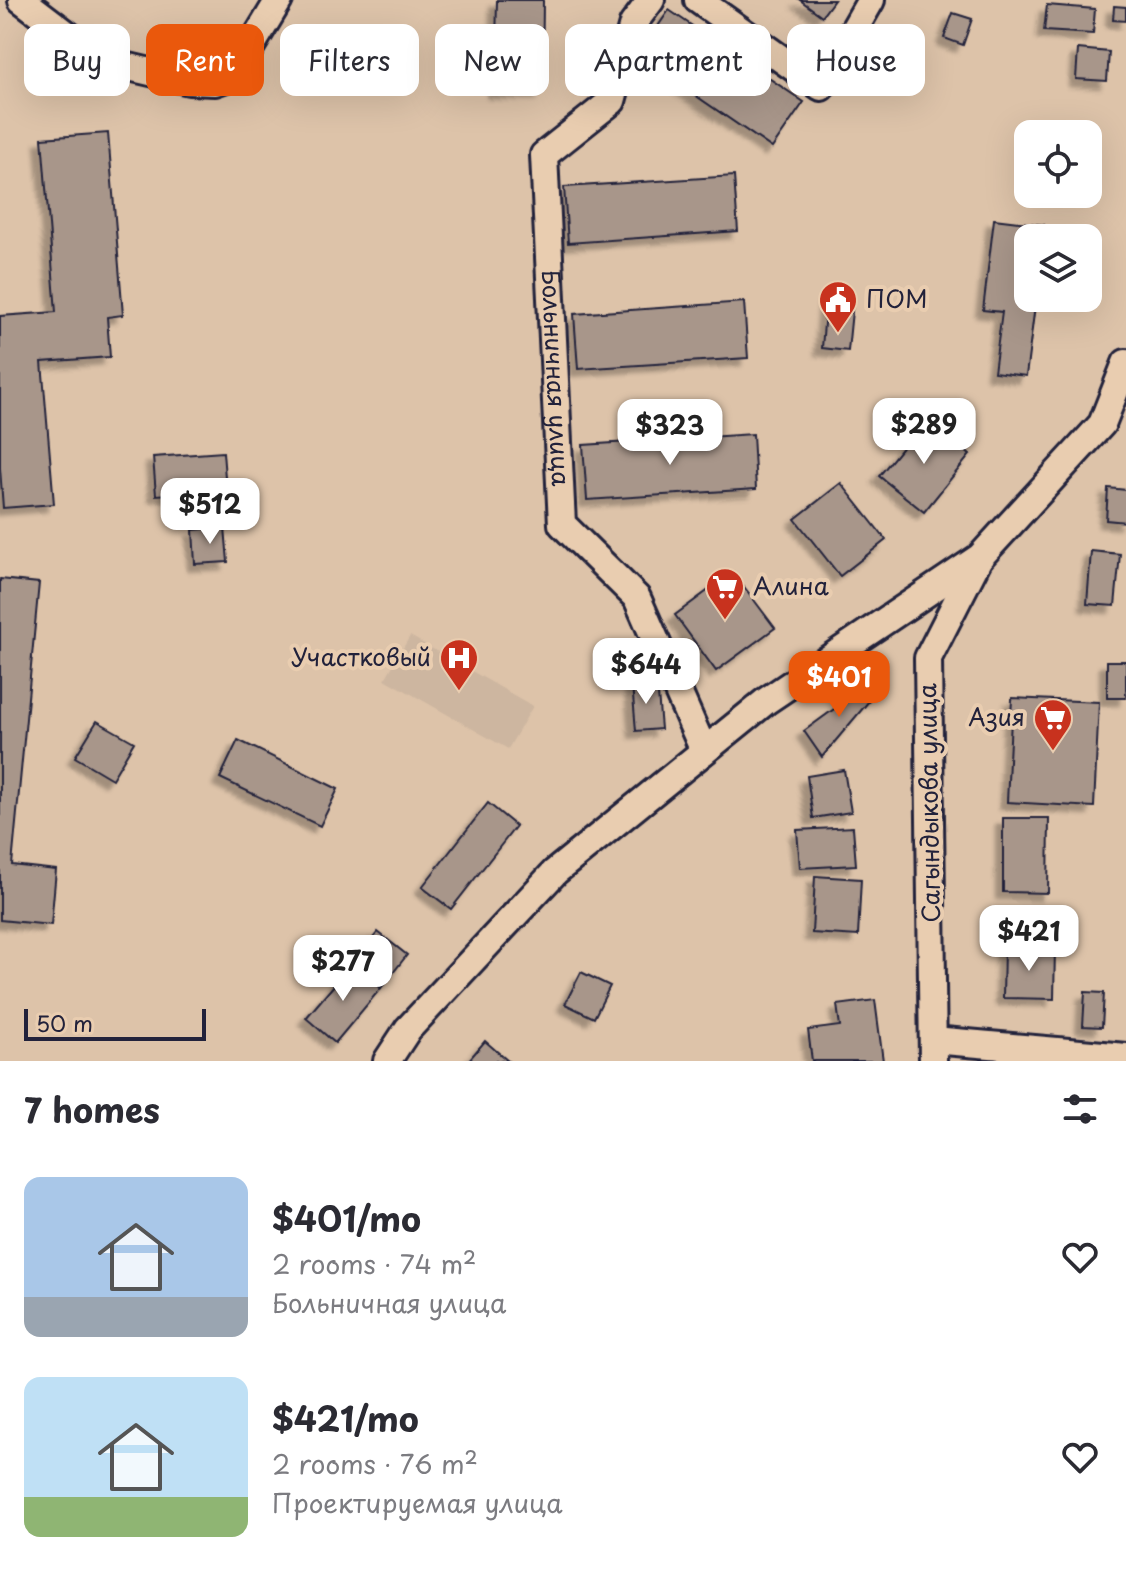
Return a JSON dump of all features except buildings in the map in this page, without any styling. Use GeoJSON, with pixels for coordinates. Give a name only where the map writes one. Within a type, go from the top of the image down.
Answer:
{"type":"FeatureCollection","features":[{"type":"Feature","properties":{"kind":"street"},"geometry":{"type":"LineString","coordinates":[[22,0],[72,38],[112,63],[189,81],[215,82],[229,77],[241,63],[279,0]]}},
{"type":"Feature","properties":{"kind":"street","name":"Больничная улица"},"geometry":{"type":"LineString","coordinates":[[651,0],[633,24],[612,101],[544,155],[562,524],[637,598],[704,751]]}},
{"type":"Feature","properties":{"kind":"street"},"geometry":{"type":"LineString","coordinates":[[698,0],[821,87],[871,0]]}},
{"type":"Feature","properties":{"kind":"street"},"geometry":{"type":"LineString","coordinates":[[387,1061],[408,1029],[555,872],[766,701],[980,557],[1102,424],[1126,363]]}},
{"type":"Feature","properties":{"kind":"street","name":"Сагындыкова улица"},"geometry":{"type":"LineString","coordinates":[[933,1050],[928,658],[980,557]]}},
{"type":"Feature","properties":{"kind":"street"},"geometry":{"type":"LineString","coordinates":[[933,1050],[1126,1057]]}},
{"type":"Feature","properties":{"kind":"shaded area","name":"Участковый"},"geometry":{"type":"Polygon","coordinates":[[[410,636],[533,706],[508,749],[385,679],[410,636]]]}},
{"type":"Feature","properties":{"kind":"place","name":"ПОМ"},"geometry":{"type":"Point","coordinates":[838,334]}},
{"type":"Feature","properties":{"kind":"place","name":"Алина"},"geometry":{"type":"Point","coordinates":[725,621]}},
{"type":"Feature","properties":{"kind":"place","name":"Участковый"},"geometry":{"type":"Point","coordinates":[459,692]}},
{"type":"Feature","properties":{"kind":"place","name":"Азия"},"geometry":{"type":"Point","coordinates":[1053,752]}}]}
